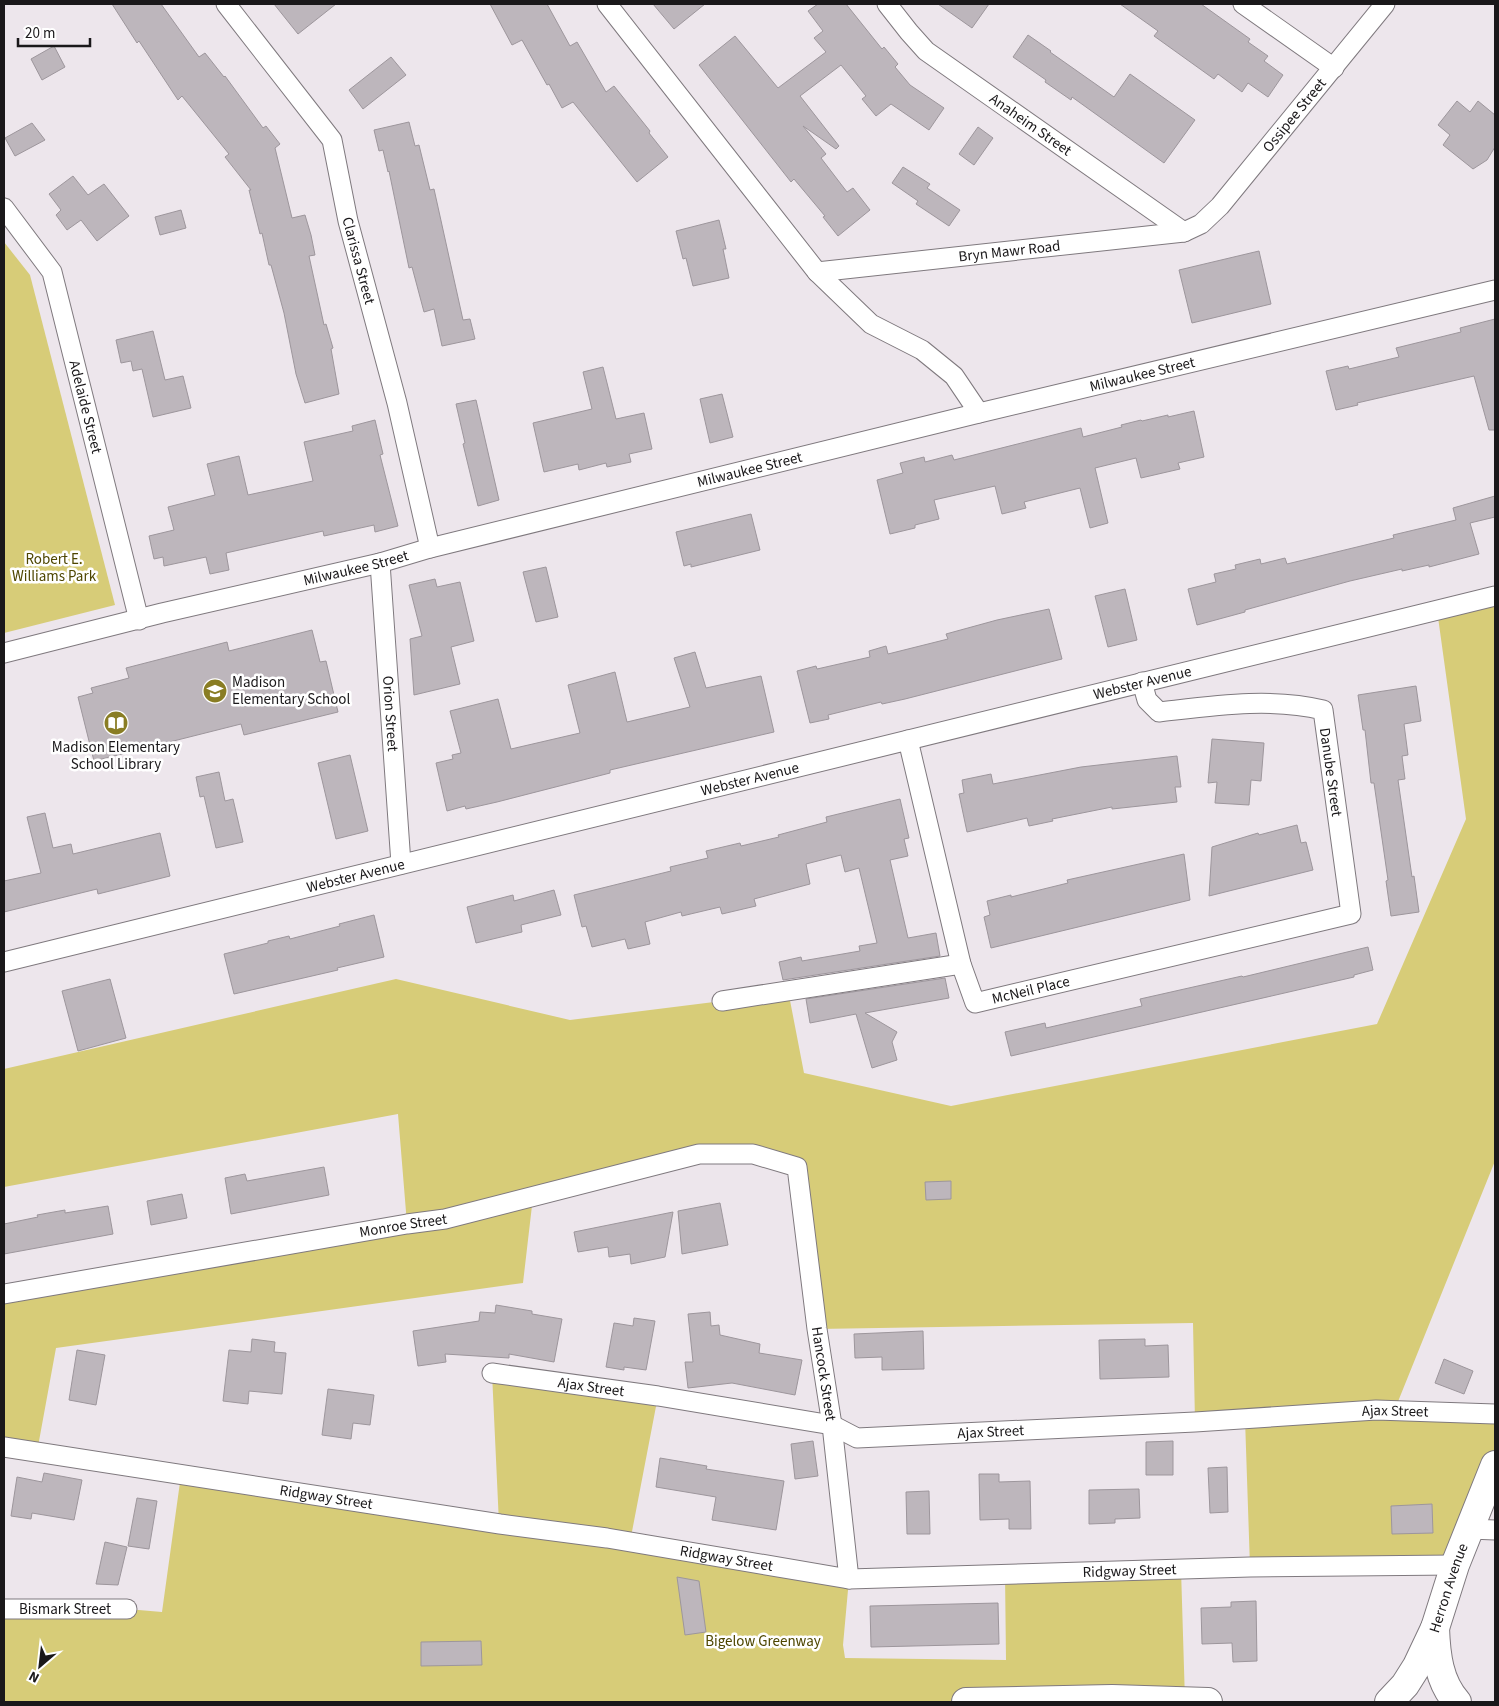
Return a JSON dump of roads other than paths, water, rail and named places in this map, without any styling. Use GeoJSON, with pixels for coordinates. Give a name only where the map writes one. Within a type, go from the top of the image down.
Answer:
{"type":"FeatureCollection","features":[{"type":"Feature","properties":{"kind":"main road","name":"Herron Avenue"},"geometry":{"type":"LineString","coordinates":[[1389,1702],[1405,1685],[1417,1666],[1435,1628],[1455,1565],[1482,1529],[1495,1465]]}},
{"type":"Feature","properties":{"kind":"main road"},"geometry":{"type":"LineString","coordinates":[[1435,1628],[1436,1651],[1445,1686],[1457,1702]]}},
{"type":"Feature","properties":{"kind":"main road"},"geometry":{"type":"LineString","coordinates":[[966,1702],[1112,1699],[1208,1702]]}},
{"type":"Feature","properties":{"kind":"street","name":"Clarissa Street"},"geometry":{"type":"LineString","coordinates":[[226,4],[332,140],[348,221],[396,403],[430,548]]}},
{"type":"Feature","properties":{"kind":"street"},"geometry":{"type":"LineString","coordinates":[[607,4],[817,272],[871,324],[922,350],[954,376],[979,413]]}},
{"type":"Feature","properties":{"kind":"street","name":"Anaheim Street"},"geometry":{"type":"LineString","coordinates":[[887,4],[926,51],[1193,228]]}},
{"type":"Feature","properties":{"kind":"street"},"geometry":{"type":"LineString","coordinates":[[1243,4],[1334,68]]}},
{"type":"Feature","properties":{"kind":"street","name":"Ossipee Street"},"geometry":{"type":"LineString","coordinates":[[1193,228],[1220,206],[1385,4]]}},
{"type":"Feature","properties":{"kind":"street","name":"Adelaide Street"},"geometry":{"type":"LineString","coordinates":[[4,208],[52,272],[138,620]]}},
{"type":"Feature","properties":{"kind":"street","name":"Bryn Mawr Road"},"geometry":{"type":"LineString","coordinates":[[817,272],[1193,228]]}},
{"type":"Feature","properties":{"kind":"street","name":"Milwaukee Street"},"geometry":{"type":"LineString","coordinates":[[4,653],[162,613],[380,563],[430,548],[979,413],[1495,290]]}},
{"type":"Feature","properties":{"kind":"street","name":"Orion Street"},"geometry":{"type":"LineString","coordinates":[[380,563],[402,864]]}},
{"type":"Feature","properties":{"kind":"street","name":"Webster Avenue"},"geometry":{"type":"LineString","coordinates":[[4,962],[1495,596]]}},
{"type":"Feature","properties":{"kind":"street","name":"Danube Street"},"geometry":{"type":"LineString","coordinates":[[1142,682],[1147,700],[1159,712],[1225,705],[1273,704],[1305,705],[1323,710],[1351,914]]}},
{"type":"Feature","properties":{"kind":"street","name":"McNeil Place"},"geometry":{"type":"LineString","coordinates":[[908,740],[961,964],[975,1003],[1351,914]]}},
{"type":"Feature","properties":{"kind":"street"},"geometry":{"type":"LineString","coordinates":[[722,1001],[961,964]]}},
{"type":"Feature","properties":{"kind":"street","name":"Monroe Street"},"geometry":{"type":"LineString","coordinates":[[4,1294],[446,1219],[699,1154],[753,1154],[797,1167]]}},
{"type":"Feature","properties":{"kind":"street","name":"Hancock Street"},"geometry":{"type":"LineString","coordinates":[[797,1167],[816,1329],[832,1426],[849,1579]]}},
{"type":"Feature","properties":{"kind":"street","name":"Ajax Street"},"geometry":{"type":"LineString","coordinates":[[492,1373],[658,1396],[832,1426],[857,1438],[1196,1422],[1376,1410],[1495,1414]]}},
{"type":"Feature","properties":{"kind":"street","name":"Ridgway Street"},"geometry":{"type":"LineString","coordinates":[[4,1447],[500,1524],[607,1538],[849,1579],[1250,1567],[1455,1565]]}},
{"type":"Feature","properties":{"kind":"street","name":"Bismark Street"},"geometry":{"type":"LineString","coordinates":[[4,1609],[128,1609]]}},
{"type":"Feature","properties":{"kind":"place","name":"Madison Elementary School"},"geometry":{"type":"Point","coordinates":[215,691]}},
{"type":"Feature","properties":{"kind":"place","name":"Madison Elementary School Library"},"geometry":{"type":"Point","coordinates":[116,723]}},
{"type":"Feature","properties":{"kind":"park label","name":"Robert E. Williams Park"},"geometry":{"type":"Point","coordinates":[54,568]}},
{"type":"Feature","properties":{"kind":"park label","name":"Bigelow Greenway"},"geometry":{"type":"Point","coordinates":[763,1641]}}]}
